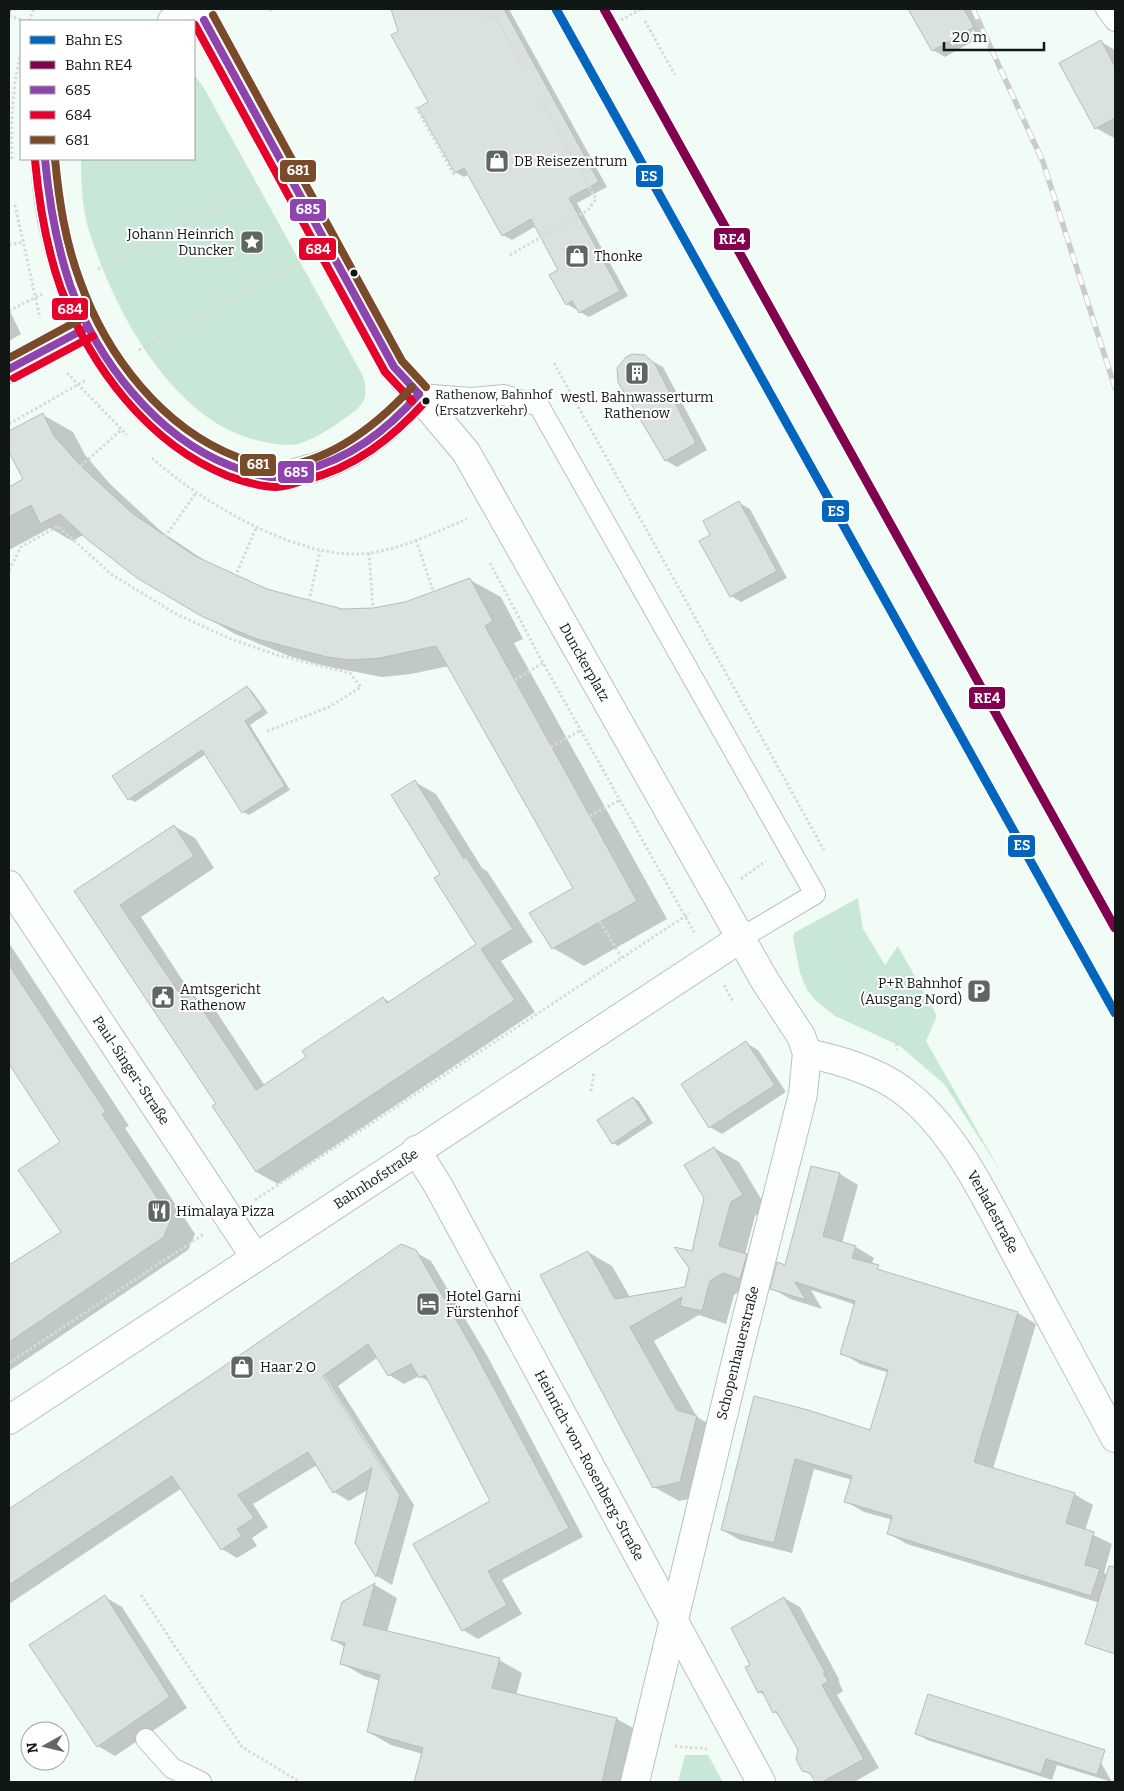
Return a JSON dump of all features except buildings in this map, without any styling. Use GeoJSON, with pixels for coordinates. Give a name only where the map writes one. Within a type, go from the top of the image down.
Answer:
{"type":"FeatureCollection","features":[{"type":"Feature","properties":{"kind":"street","name":"Dunckerplatz"},"geometry":{"type":"LineString","coordinates":[[176,20],[202,14],[328,249],[394,367],[419,394],[466,452],[741,938]]}},
{"type":"Feature","properties":{"kind":"street"},"geometry":{"type":"LineString","coordinates":[[45,160],[50,214],[69,282],[88,327],[111,365],[136,395],[181,439],[226,465],[274,477],[318,468],[359,448],[396,421],[419,394]]}},
{"type":"Feature","properties":{"kind":"street"},"geometry":{"type":"LineString","coordinates":[[9,369],[88,327]]}},
{"type":"Feature","properties":{"kind":"street","name":"Paul-Singer-Straße"},"geometry":{"type":"LineString","coordinates":[[9,885],[230,1216],[255,1257]]}},
{"type":"Feature","properties":{"kind":"street","name":"Schopenhauerstraße"},"geometry":{"type":"LineString","coordinates":[[635,1782],[738,1353],[803,1094],[807,1053],[801,1036],[764,981],[741,938]]}},
{"type":"Feature","properties":{"kind":"street","name":"Bahnhofstraße"},"geometry":{"type":"LineString","coordinates":[[9,1420],[416,1150],[741,938]]}},
{"type":"Feature","properties":{"kind":"street","name":"Verladestraße"},"geometry":{"type":"LineString","coordinates":[[807,1053],[835,1059],[882,1077],[903,1090],[932,1119],[968,1167],[1115,1438]]}},
{"type":"Feature","properties":{"kind":"street","name":"Heinrich-von-Rosenberg-Straße"},"geometry":{"type":"LineString","coordinates":[[416,1150],[440,1187],[762,1782]]}},
{"type":"Feature","properties":{"kind":"lane"},"geometry":{"type":"LineString","coordinates":[[1106,9],[1115,21]]}},
{"type":"Feature","properties":{"kind":"lane"},"geometry":{"type":"LineString","coordinates":[[419,394],[471,398],[504,395],[539,406],[815,894],[741,938]]}},
{"type":"Feature","properties":{"kind":"lane"},"geometry":{"type":"LineString","coordinates":[[146,1738],[172,1768],[200,1782]]}},
{"type":"Feature","properties":{"kind":"path"},"geometry":{"type":"LineString","coordinates":[[621,20],[640,9]]}},
{"type":"Feature","properties":{"kind":"path"},"geometry":{"type":"LineString","coordinates":[[9,16],[22,20]]}},
{"type":"Feature","properties":{"kind":"path"},"geometry":{"type":"LineString","coordinates":[[486,21],[495,16],[525,70]]}},
{"type":"Feature","properties":{"kind":"path"},"geometry":{"type":"LineString","coordinates":[[645,21],[675,75]]}},
{"type":"Feature","properties":{"kind":"path"},"geometry":{"type":"LineString","coordinates":[[9,88],[14,89]]}},
{"type":"Feature","properties":{"kind":"path"},"geometry":{"type":"LineString","coordinates":[[510,255],[588,210],[596,199],[541,99]]}},
{"type":"Feature","properties":{"kind":"path"},"geometry":{"type":"LineString","coordinates":[[416,107],[454,175]]}},
{"type":"Feature","properties":{"kind":"path"},"geometry":{"type":"LineString","coordinates":[[9,311],[288,174]]}},
{"type":"Feature","properties":{"kind":"path"},"geometry":{"type":"LineString","coordinates":[[9,245],[23,242]]}},
{"type":"Feature","properties":{"kind":"path"},"geometry":{"type":"LineString","coordinates":[[9,424],[111,365],[328,249]]}},
{"type":"Feature","properties":{"kind":"path"},"geometry":{"type":"LineString","coordinates":[[554,363],[826,853]]}},
{"type":"Feature","properties":{"kind":"path"},"geometry":{"type":"LineString","coordinates":[[81,466],[121,430]]}},
{"type":"Feature","properties":{"kind":"path"},"geometry":{"type":"LineString","coordinates":[[165,537],[196,493]]}},
{"type":"Feature","properties":{"kind":"path"},"geometry":{"type":"LineString","coordinates":[[9,570],[21,547],[58,526],[111,574],[178,615],[230,639],[277,655],[350,673],[361,687],[329,708],[265,732]]}},
{"type":"Feature","properties":{"kind":"path"},"geometry":{"type":"LineString","coordinates":[[235,576],[256,528]]}},
{"type":"Feature","properties":{"kind":"path"},"geometry":{"type":"LineString","coordinates":[[416,540],[434,593]]}},
{"type":"Feature","properties":{"kind":"path"},"geometry":{"type":"LineString","coordinates":[[309,601],[320,551]]}},
{"type":"Feature","properties":{"kind":"path"},"geometry":{"type":"LineString","coordinates":[[369,553],[373,608]]}},
{"type":"Feature","properties":{"kind":"path"},"geometry":{"type":"LineString","coordinates":[[515,680],[543,663]]}},
{"type":"Feature","properties":{"kind":"path"},"geometry":{"type":"LineString","coordinates":[[552,746],[581,730]]}},
{"type":"Feature","properties":{"kind":"path"},"geometry":{"type":"LineString","coordinates":[[590,816],[620,800]]}},
{"type":"Feature","properties":{"kind":"path"},"geometry":{"type":"LineString","coordinates":[[740,880],[768,860]]}},
{"type":"Feature","properties":{"kind":"path"},"geometry":{"type":"LineString","coordinates":[[815,894],[896,1041],[903,1090]]}},
{"type":"Feature","properties":{"kind":"path"},"geometry":{"type":"LineString","coordinates":[[9,1363],[685,916]]}},
{"type":"Feature","properties":{"kind":"path"},"geometry":{"type":"LineString","coordinates":[[600,922],[622,958]]}},
{"type":"Feature","properties":{"kind":"path"},"geometry":{"type":"LineString","coordinates":[[140,1595],[242,1747],[300,1782]]}},
{"type":"Feature","properties":{"kind":"path"},"geometry":{"type":"LineString","coordinates":[[644,1744],[711,1749]]}},
{"type":"Feature","properties":{"kind":"green space"},"geometry":{"type":"Polygon","coordinates":[[[195,75],[204,88],[363,376],[366,392],[365,398],[358,408],[327,431],[301,443],[286,445],[260,441],[229,430],[200,412],[175,388],[152,360],[132,329],[115,297],[87,225],[81,178],[81,160],[195,160],[195,75]]]}},
{"type":"Feature","properties":{"kind":"green space"},"geometry":{"type":"Polygon","coordinates":[[[858,898],[863,929],[885,965],[898,946],[937,1016],[926,1041],[1001,1172],[945,1085],[900,1046],[835,1016],[816,1001],[807,990],[800,973],[793,937],[794,933],[858,898]]]}},
{"type":"Feature","properties":{"kind":"green space"},"geometry":{"type":"Polygon","coordinates":[[[685,1755],[708,1755],[723,1782],[678,1782],[685,1755]]]}},
{"type":"Feature","properties":{"kind":"railway"},"geometry":{"type":"LineString","coordinates":[[973,9],[1043,162],[1115,388]]}},
{"type":"Feature","properties":{"kind":"rail line","name":"ES"},"geometry":{"type":"LineString","coordinates":[[556,9],[1115,1013]]}},
{"type":"Feature","properties":{"kind":"rail line","name":"RE4"},"geometry":{"type":"LineString","coordinates":[[604,9],[1115,928]]}},
{"type":"Feature","properties":{"kind":"transit line","name":"681"},"geometry":{"type":"LineString","coordinates":[[213,15],[402,361],[426,387]]}},
{"type":"Feature","properties":{"kind":"transit line","name":"685"},"geometry":{"type":"LineString","coordinates":[[204,20],[394,367],[419,394]]}},
{"type":"Feature","properties":{"kind":"transit line","name":"684"},"geometry":{"type":"LineString","coordinates":[[195,25],[385,372],[412,401]]}},
{"type":"Feature","properties":{"kind":"transit line","name":"684"},"geometry":{"type":"LineString","coordinates":[[35,160],[41,209],[51,257],[61,289],[88,347],[126,400],[148,423],[172,444],[199,462],[228,476],[252,483],[276,487],[291,485],[340,468],[372,450],[400,427],[426,401]]}},
{"type":"Feature","properties":{"kind":"transit line","name":"685"},"geometry":{"type":"LineString","coordinates":[[45,160],[54,222],[65,269],[82,313],[96,341],[132,392],[178,436],[203,453],[231,466],[258,475],[269,477],[288,475],[319,466],[366,442],[394,420],[419,394]]}},
{"type":"Feature","properties":{"kind":"transit line","name":"681"},"geometry":{"type":"LineString","coordinates":[[55,160],[61,206],[70,251],[91,309],[121,362],[140,386],[184,428],[210,444],[252,463],[272,467],[297,464],[334,450],[352,439],[384,415],[412,387]]}},
{"type":"Feature","properties":{"kind":"transit line","name":"681"},"geometry":{"type":"LineString","coordinates":[[9,358],[83,318]]}},
{"type":"Feature","properties":{"kind":"transit line","name":"685"},"geometry":{"type":"LineString","coordinates":[[9,369],[88,327]]}},
{"type":"Feature","properties":{"kind":"transit line","name":"684"},"geometry":{"type":"LineString","coordinates":[[14,378],[93,336]]}},
{"type":"Feature","properties":{"kind":"place","name":"DB Reisezentrum"},"geometry":{"type":"Point","coordinates":[497,161]}},
{"type":"Feature","properties":{"kind":"place","name":"Johann Heinrich Duncker"},"geometry":{"type":"Point","coordinates":[252,242]}},
{"type":"Feature","properties":{"kind":"place","name":"Thonke"},"geometry":{"type":"Point","coordinates":[577,256]}},
{"type":"Feature","properties":{"kind":"place","name":"westl. Bahnwasserturm Rathenow"},"geometry":{"type":"Point","coordinates":[637,373]}},
{"type":"Feature","properties":{"kind":"place","name":"Rathenow, Bahnhof (Ersatzverkehr)"},"geometry":{"type":"Point","coordinates":[426,401]}},
{"type":"Feature","properties":{"kind":"place","name":"P+R Bahnhof (Ausgang Nord)"},"geometry":{"type":"Point","coordinates":[979,991]}},
{"type":"Feature","properties":{"kind":"place","name":"Amtsgericht Rathenow"},"geometry":{"type":"Point","coordinates":[163,997]}},
{"type":"Feature","properties":{"kind":"place","name":"Himalaya Pizza"},"geometry":{"type":"Point","coordinates":[159,1211]}},
{"type":"Feature","properties":{"kind":"place","name":"Hotel Garni Fürstenhof"},"geometry":{"type":"Point","coordinates":[428,1304]}},
{"type":"Feature","properties":{"kind":"place","name":"Haar 2 O"},"geometry":{"type":"Point","coordinates":[242,1367]}}]}
